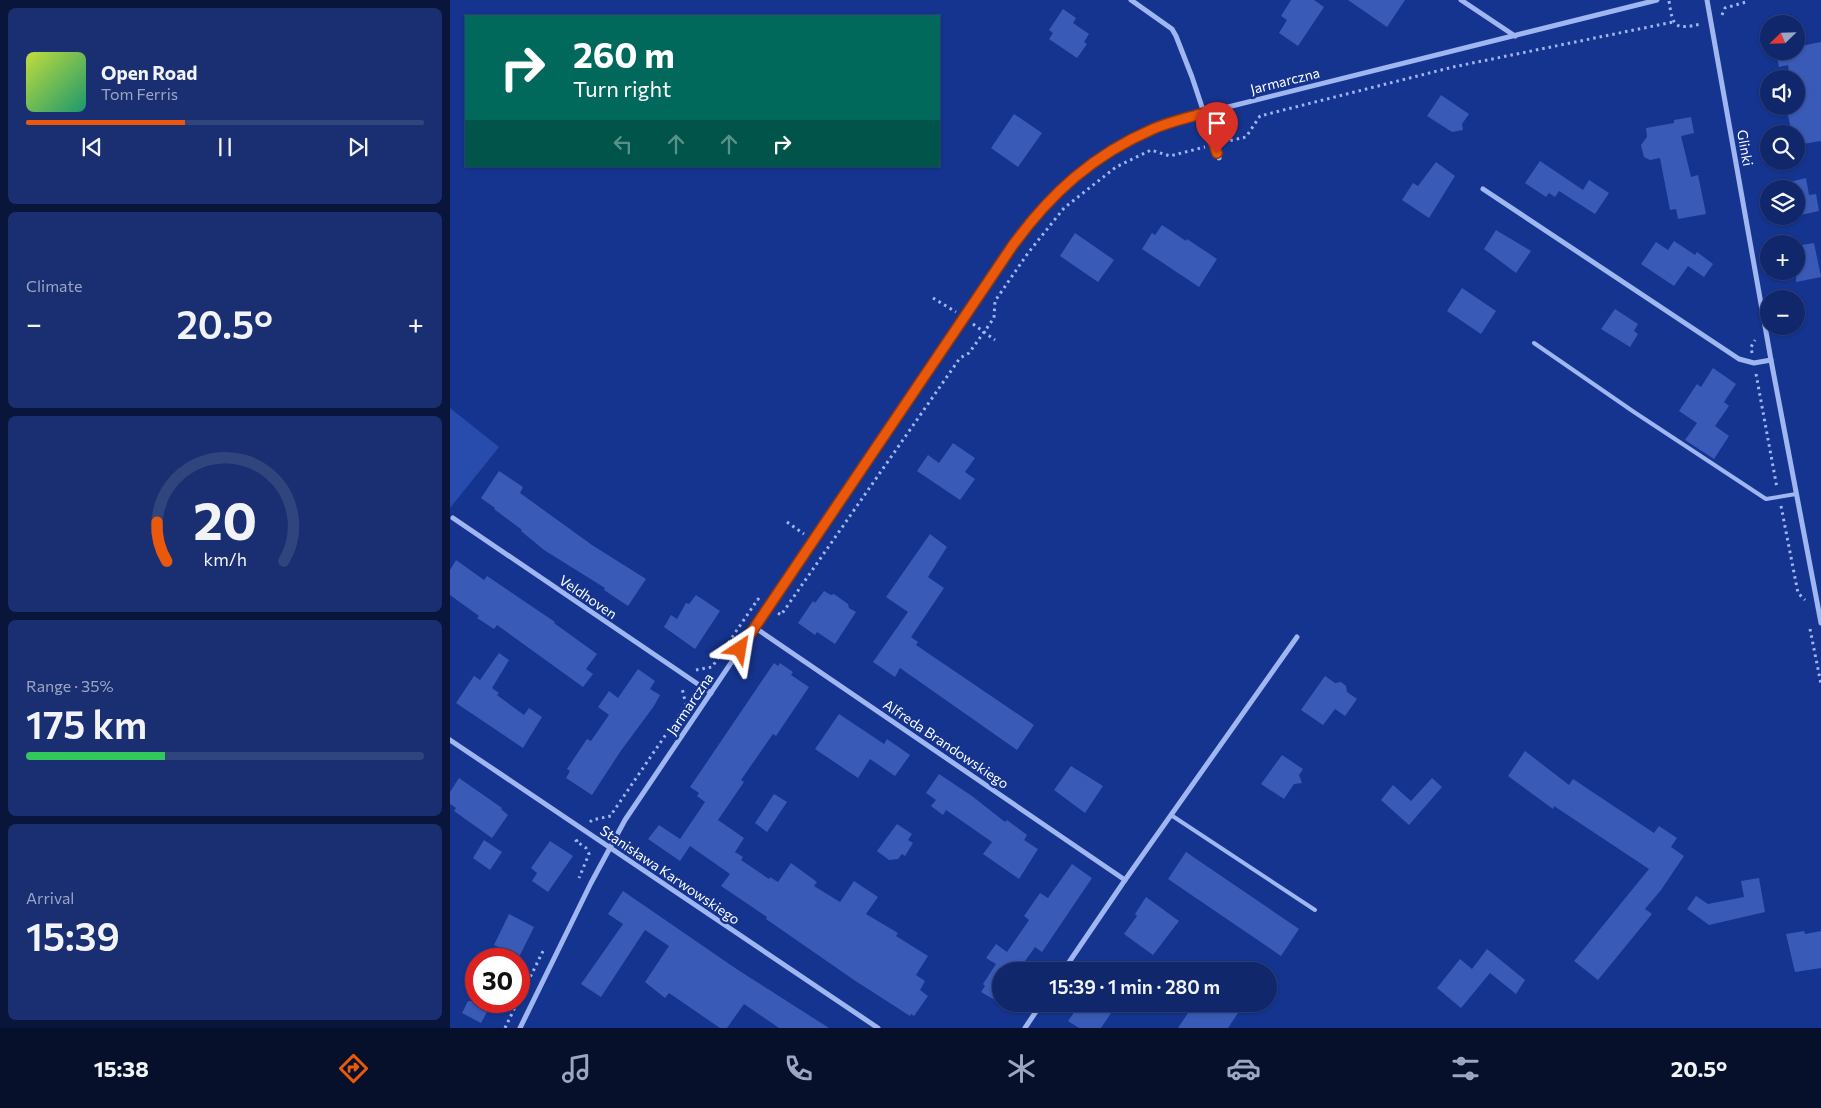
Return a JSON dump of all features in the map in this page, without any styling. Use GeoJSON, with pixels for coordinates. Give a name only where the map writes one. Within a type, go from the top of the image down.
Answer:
{"type":"FeatureCollection","features":[{"type":"Feature","properties":{"kind":"street"},"geometry":{"type":"LineString","coordinates":[[1131,0],[1172,29],[1176,36],[1219,158]]}},
{"type":"Feature","properties":{"kind":"street"},"geometry":{"type":"LineString","coordinates":[[1461,0],[1515,36]]}},
{"type":"Feature","properties":{"kind":"street","name":"Jarmarczna"},"geometry":{"type":"LineString","coordinates":[[520,1028],[609,847],[625,820],[1013,245],[1050,199],[1093,162],[1119,146],[1154,129],[1204,113],[1657,0]]}},
{"type":"Feature","properties":{"kind":"street","name":"Glinki"},"geometry":{"type":"LineString","coordinates":[[1707,0],[1771,360],[1821,623]]}},
{"type":"Feature","properties":{"kind":"street"},"geometry":{"type":"LineString","coordinates":[[1483,189],[1739,359],[1754,363],[1771,360]]}},
{"type":"Feature","properties":{"kind":"street","name":"Veldhoven"},"geometry":{"type":"LineString","coordinates":[[453,518],[711,693]]}},
{"type":"Feature","properties":{"kind":"street","name":"Alfreda Brandowskiego"},"geometry":{"type":"LineString","coordinates":[[754,627],[1125,880]]}},
{"type":"Feature","properties":{"kind":"street"},"geometry":{"type":"LineString","coordinates":[[1069,962],[1297,637]]}},
{"type":"Feature","properties":{"kind":"street","name":"Stanisława Karwowskiego"},"geometry":{"type":"LineString","coordinates":[[450,740],[878,1028]]}},
{"type":"Feature","properties":{"kind":"street"},"geometry":{"type":"LineString","coordinates":[[1025,1028],[1036,1012]]}},
{"type":"Feature","properties":{"kind":"lane"},"geometry":{"type":"LineString","coordinates":[[1534,343],[1766,499],[1796,494]]}},
{"type":"Feature","properties":{"kind":"lane"},"geometry":{"type":"LineString","coordinates":[[1171,815],[1315,910]]}},
{"type":"Feature","properties":{"kind":"path"},"geometry":{"type":"LineString","coordinates":[[1669,0],[1674,22]]}},
{"type":"Feature","properties":{"kind":"path"},"geometry":{"type":"LineString","coordinates":[[575,886],[589,854],[586,848],[576,841],[592,820],[611,816],[686,705],[682,687],[693,671],[712,666],[758,599],[781,615],[960,358],[969,353],[994,318],[995,301],[1028,253],[1064,208],[1116,167],[1151,150],[1170,156],[1246,137],[1260,116],[1453,67],[1674,22],[1685,28],[1722,20],[1722,12],[1725,8],[1746,2],[1746,0]]}},
{"type":"Feature","properties":{"kind":"path"},"geometry":{"type":"LineString","coordinates":[[787,522],[813,540]]}},
{"type":"Feature","properties":{"kind":"path"},"geometry":{"type":"LineString","coordinates":[[530,976],[544,947]]}},
{"type":"Feature","properties":{"kind":"path"},"geometry":{"type":"LineString","coordinates":[[505,1028],[512,1013]]}},
{"type":"Feature","properties":{"kind":"shaded area"},"geometry":{"type":"Polygon","coordinates":[[[450,408],[499,447],[450,508],[450,408]]]}},
{"type":"Feature","properties":{"kind":"building"},"geometry":{"type":"Polygon","coordinates":[[[1291,0],[1314,0],[1324,7],[1298,46],[1279,33],[1287,20],[1281,16],[1291,0]]]}},
{"type":"Feature","properties":{"kind":"building"},"geometry":{"type":"Polygon","coordinates":[[[1348,0],[1405,0],[1387,27],[1348,0]]]}},
{"type":"Feature","properties":{"kind":"building"},"geometry":{"type":"Polygon","coordinates":[[[1063,9],[1076,18],[1073,23],[1089,34],[1084,42],[1087,44],[1077,58],[1049,39],[1053,33],[1049,30],[1063,9]]]}},
{"type":"Feature","properties":{"kind":"building"},"geometry":{"type":"Polygon","coordinates":[[[1821,42],[1821,141],[1805,144],[1805,125],[1790,125],[1788,115],[1805,115],[1805,70],[1789,70],[1788,65],[1779,67],[1778,60],[1805,60],[1805,45],[1821,42]]]}},
{"type":"Feature","properties":{"kind":"building"},"geometry":{"type":"Polygon","coordinates":[[[1441,95],[1469,114],[1462,124],[1463,130],[1452,132],[1427,116],[1441,95]]]}},
{"type":"Feature","properties":{"kind":"building"},"geometry":{"type":"Polygon","coordinates":[[[1014,114],[1042,133],[1018,167],[991,148],[1014,114]]]}},
{"type":"Feature","properties":{"kind":"building"},"geometry":{"type":"Polygon","coordinates":[[[1691,117],[1694,133],[1681,136],[1691,177],[1698,175],[1706,214],[1678,219],[1676,209],[1670,210],[1660,158],[1650,160],[1644,157],[1641,145],[1647,137],[1646,128],[1674,123],[1674,120],[1691,117]]]}},
{"type":"Feature","properties":{"kind":"building"},"geometry":{"type":"Polygon","coordinates":[[[1540,161],[1583,190],[1589,180],[1609,193],[1595,214],[1559,191],[1555,197],[1549,193],[1546,197],[1525,183],[1540,161]]]}},
{"type":"Feature","properties":{"kind":"building"},"geometry":{"type":"Polygon","coordinates":[[[1436,162],[1455,176],[1429,218],[1402,200],[1413,183],[1418,186],[1436,162]]]}},
{"type":"Feature","properties":{"kind":"building"},"geometry":{"type":"Polygon","coordinates":[[[1806,178],[1809,195],[1816,194],[1819,211],[1805,214],[1805,180],[1798,180],[1806,178]]]}},
{"type":"Feature","properties":{"kind":"building"},"geometry":{"type":"Polygon","coordinates":[[[1162,225],[1217,259],[1199,287],[1142,249],[1152,233],[1155,235],[1162,225]]]}},
{"type":"Feature","properties":{"kind":"building"},"geometry":{"type":"Polygon","coordinates":[[[1496,230],[1531,251],[1516,273],[1484,249],[1496,230]]]}},
{"type":"Feature","properties":{"kind":"building"},"geometry":{"type":"Polygon","coordinates":[[[1075,233],[1114,260],[1098,282],[1060,256],[1075,233]]]}},
{"type":"Feature","properties":{"kind":"building"},"geometry":{"type":"Polygon","coordinates":[[[1674,241],[1695,255],[1697,252],[1713,264],[1704,277],[1688,266],[1674,286],[1641,264],[1656,242],[1668,250],[1674,241]]]}},
{"type":"Feature","properties":{"kind":"building"},"geometry":{"type":"Polygon","coordinates":[[[1814,243],[1821,277],[1796,282],[1796,280],[1805,280],[1805,244],[1814,243]]]}},
{"type":"Feature","properties":{"kind":"building"},"geometry":{"type":"Polygon","coordinates":[[[1462,288],[1496,311],[1481,334],[1447,311],[1462,288]]]}},
{"type":"Feature","properties":{"kind":"building"},"geometry":{"type":"Polygon","coordinates":[[[1615,309],[1638,324],[1634,331],[1638,334],[1630,347],[1601,329],[1615,309]]]}},
{"type":"Feature","properties":{"kind":"building"},"geometry":{"type":"Polygon","coordinates":[[[1713,368],[1736,384],[1724,402],[1729,406],[1715,426],[1729,436],[1714,459],[1685,440],[1697,423],[1679,411],[1697,384],[1701,387],[1713,368]]]}},
{"type":"Feature","properties":{"kind":"building"},"geometry":{"type":"Polygon","coordinates":[[[953,443],[975,458],[965,472],[975,479],[960,500],[917,471],[928,455],[939,463],[953,443]]]}},
{"type":"Feature","properties":{"kind":"building"},"geometry":{"type":"Polygon","coordinates":[[[499,471],[523,487],[520,493],[592,545],[646,579],[628,606],[604,590],[605,588],[544,550],[481,498],[499,471]]]}},
{"type":"Feature","properties":{"kind":"building"},"geometry":{"type":"Polygon","coordinates":[[[930,534],[947,547],[928,577],[944,588],[911,637],[918,642],[916,645],[1034,725],[1017,750],[900,668],[895,677],[873,662],[908,612],[886,597],[930,534]]]}},
{"type":"Feature","properties":{"kind":"building"},"geometry":{"type":"Polygon","coordinates":[[[456,560],[484,580],[487,576],[555,622],[597,654],[586,669],[593,674],[583,687],[497,625],[494,629],[477,618],[479,616],[450,595],[450,570],[456,560]]]}},
{"type":"Feature","properties":{"kind":"building"},"geometry":{"type":"Polygon","coordinates":[[[824,591],[831,595],[834,594],[856,612],[835,644],[817,632],[815,635],[798,623],[813,601],[815,603],[824,591]]]}},
{"type":"Feature","properties":{"kind":"building"},"geometry":{"type":"Polygon","coordinates":[[[696,595],[720,611],[695,649],[664,627],[671,615],[677,619],[686,603],[689,604],[696,595]]]}},
{"type":"Feature","properties":{"kind":"building"},"geometry":{"type":"Polygon","coordinates":[[[499,653],[509,660],[492,688],[499,693],[497,695],[524,715],[529,708],[542,717],[523,748],[456,703],[474,676],[480,680],[499,653]]]}},
{"type":"Feature","properties":{"kind":"building"},"geometry":{"type":"Polygon","coordinates":[[[774,663],[778,666],[780,663],[793,672],[791,675],[809,687],[776,736],[773,734],[741,780],[744,782],[718,820],[744,838],[735,852],[743,857],[741,860],[769,879],[770,877],[778,882],[791,863],[817,882],[814,886],[840,902],[854,881],[878,897],[866,914],[898,933],[896,936],[928,956],[916,975],[925,981],[920,990],[928,996],[914,1016],[911,1014],[910,1016],[854,980],[721,886],[730,874],[690,846],[680,861],[648,839],[659,825],[680,839],[705,802],[697,796],[699,793],[690,787],[774,663]]]}},
{"type":"Feature","properties":{"kind":"building"},"geometry":{"type":"Polygon","coordinates":[[[638,669],[655,681],[650,689],[660,695],[592,795],[566,778],[570,771],[567,769],[587,739],[591,741],[609,715],[598,707],[609,691],[618,698],[638,669]]]}},
{"type":"Feature","properties":{"kind":"building"},"geometry":{"type":"Polygon","coordinates":[[[1325,676],[1335,683],[1341,682],[1346,686],[1347,692],[1357,699],[1345,716],[1335,709],[1323,725],[1301,710],[1325,676]]]}},
{"type":"Feature","properties":{"kind":"building"},"geometry":{"type":"Polygon","coordinates":[[[839,714],[884,744],[887,739],[910,755],[895,776],[870,759],[858,778],[815,749],[839,714]]]}},
{"type":"Feature","properties":{"kind":"building"},"geometry":{"type":"Polygon","coordinates":[[[1525,751],[1569,785],[1573,779],[1654,833],[1659,826],[1677,838],[1671,847],[1684,856],[1661,890],[1645,909],[1652,914],[1598,980],[1574,961],[1649,869],[1554,806],[1553,809],[1508,776],[1525,751]]]}},
{"type":"Feature","properties":{"kind":"building"},"geometry":{"type":"Polygon","coordinates":[[[1282,755],[1303,769],[1299,775],[1302,783],[1294,784],[1284,799],[1261,784],[1282,755]]]}},
{"type":"Feature","properties":{"kind":"building"},"geometry":{"type":"Polygon","coordinates":[[[1071,766],[1103,786],[1085,813],[1054,790],[1071,766]]]}},
{"type":"Feature","properties":{"kind":"building"},"geometry":{"type":"Polygon","coordinates":[[[939,774],[972,796],[1005,822],[1007,820],[1027,835],[1024,840],[1038,849],[1019,879],[983,854],[992,842],[946,810],[943,815],[931,806],[936,800],[926,793],[939,774]]]}},
{"type":"Feature","properties":{"kind":"building"},"geometry":{"type":"Polygon","coordinates":[[[459,778],[502,808],[508,815],[492,838],[454,811],[456,808],[450,804],[450,792],[459,778]]]}},
{"type":"Feature","properties":{"kind":"building"},"geometry":{"type":"Polygon","coordinates":[[[1432,778],[1442,787],[1409,825],[1381,800],[1393,785],[1411,801],[1432,778]]]}},
{"type":"Feature","properties":{"kind":"building"},"geometry":{"type":"Polygon","coordinates":[[[774,794],[787,802],[767,832],[755,823],[774,794]]]}},
{"type":"Feature","properties":{"kind":"building"},"geometry":{"type":"Polygon","coordinates":[[[897,824],[912,834],[908,840],[913,843],[905,856],[902,854],[898,859],[889,860],[877,851],[897,824]]]}},
{"type":"Feature","properties":{"kind":"building"},"geometry":{"type":"Polygon","coordinates":[[[484,840],[502,852],[490,870],[473,858],[484,840]]]}},
{"type":"Feature","properties":{"kind":"building"},"geometry":{"type":"Polygon","coordinates":[[[550,841],[573,856],[548,892],[532,881],[537,873],[531,868],[550,841]]]}},
{"type":"Feature","properties":{"kind":"building"},"geometry":{"type":"Polygon","coordinates":[[[1186,852],[1299,929],[1281,956],[1168,879],[1186,852]]]}},
{"type":"Feature","properties":{"kind":"building"},"geometry":{"type":"Polygon","coordinates":[[[1072,864],[1092,878],[1042,952],[1035,947],[1024,962],[993,962],[986,958],[996,944],[1007,952],[1029,920],[1024,916],[1040,893],[1048,898],[1072,864]]]}},
{"type":"Feature","properties":{"kind":"building"},"geometry":{"type":"Polygon","coordinates":[[[1759,878],[1765,912],[1709,925],[1687,909],[1696,896],[1708,904],[1744,897],[1741,881],[1759,878]]]}},
{"type":"Feature","properties":{"kind":"building"},"geometry":{"type":"Polygon","coordinates":[[[623,891],[738,970],[829,1028],[779,1028],[744,1004],[727,1028],[720,1028],[669,993],[665,998],[645,982],[669,946],[645,930],[601,997],[581,984],[623,924],[608,914],[623,891]]]}},
{"type":"Feature","properties":{"kind":"building"},"geometry":{"type":"Polygon","coordinates":[[[1146,897],[1179,921],[1153,955],[1124,934],[1137,916],[1135,914],[1146,897]]]}},
{"type":"Feature","properties":{"kind":"building"},"geometry":{"type":"Polygon","coordinates":[[[509,914],[534,927],[524,948],[500,948],[494,945],[509,914]]]}},
{"type":"Feature","properties":{"kind":"building"},"geometry":{"type":"Polygon","coordinates":[[[1804,931],[1805,934],[1821,931],[1821,968],[1795,972],[1786,934],[1804,931]]]}},
{"type":"Feature","properties":{"kind":"building"},"geometry":{"type":"Polygon","coordinates":[[[1487,949],[1525,980],[1516,994],[1490,973],[1461,1008],[1437,988],[1460,959],[1472,969],[1487,949]]]}},
{"type":"Feature","properties":{"kind":"building"},"geometry":{"type":"Polygon","coordinates":[[[992,970],[992,998],[981,992],[985,986],[983,984],[992,970]]]}},
{"type":"Feature","properties":{"kind":"building"},"geometry":{"type":"Polygon","coordinates":[[[465,1007],[465,1013],[486,1013],[481,1023],[462,1013],[465,1007]]]}},
{"type":"Feature","properties":{"kind":"building"},"geometry":{"type":"Polygon","coordinates":[[[1074,1012],[1112,1012],[1101,1028],[1079,1028],[1068,1021],[1074,1012]]]}},
{"type":"Feature","properties":{"kind":"building"},"geometry":{"type":"Polygon","coordinates":[[[1189,1012],[1239,1012],[1228,1028],[1178,1028],[1189,1012]]]}},
{"type":"Feature","properties":{"kind":"route"},"geometry":{"type":"LineString","coordinates":[[740,649],[1013,245],[1050,199],[1093,162],[1119,146],[1154,129],[1204,113],[1217,153]]}}]}
